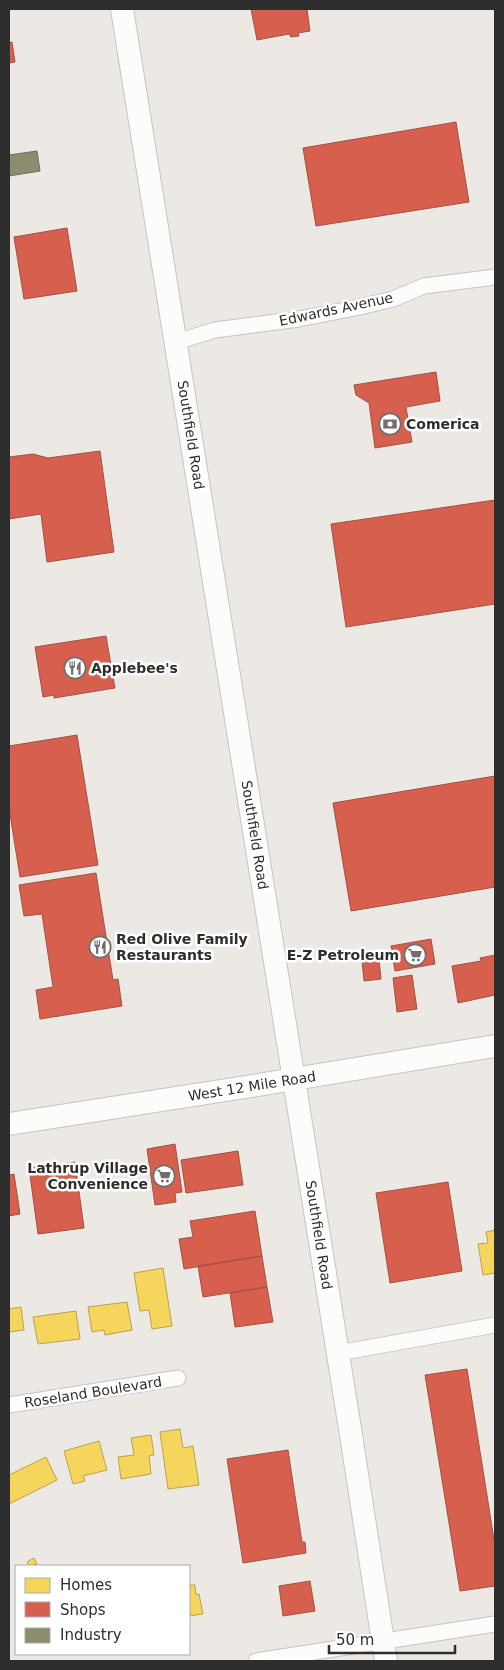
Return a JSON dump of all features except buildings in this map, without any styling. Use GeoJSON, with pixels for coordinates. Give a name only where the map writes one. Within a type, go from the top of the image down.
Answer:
{"type":"FeatureCollection","features":[{"type":"Feature","properties":{"kind":"main road","name":"Southfield Road"},"geometry":{"type":"LineString","coordinates":[[122,9],[338,1353],[384,1652]]}},
{"type":"Feature","properties":{"kind":"main road","name":"West 12 Mile Road"},"geometry":{"type":"LineString","coordinates":[[9,1124],[495,1046]]}},
{"type":"Feature","properties":{"kind":"street","name":"Edwards Avenue"},"geometry":{"type":"LineString","coordinates":[[176,342],[214,330],[299,319],[360,307],[393,299],[424,286],[495,277]]}},
{"type":"Feature","properties":{"kind":"street"},"geometry":{"type":"LineString","coordinates":[[338,1353],[495,1325]]}},
{"type":"Feature","properties":{"kind":"street","name":"Roseland Boulevard"},"geometry":{"type":"LineString","coordinates":[[9,1405],[178,1378]]}},
{"type":"Feature","properties":{"kind":"street"},"geometry":{"type":"LineString","coordinates":[[256,1661],[384,1652],[495,1624]]}},
{"type":"Feature","properties":{"kind":"place","name":"Comerica"},"geometry":{"type":"Point","coordinates":[390,424]}},
{"type":"Feature","properties":{"kind":"place","name":"Applebee's"},"geometry":{"type":"Point","coordinates":[75,668]}},
{"type":"Feature","properties":{"kind":"place","name":"Red Olive Family Restaurants"},"geometry":{"type":"Point","coordinates":[100,947]}},
{"type":"Feature","properties":{"kind":"place","name":"E-Z Petroleum"},"geometry":{"type":"Point","coordinates":[415,955]}},
{"type":"Feature","properties":{"kind":"place","name":"Lathrup Village Convenience"},"geometry":{"type":"Point","coordinates":[164,1176]}}]}
